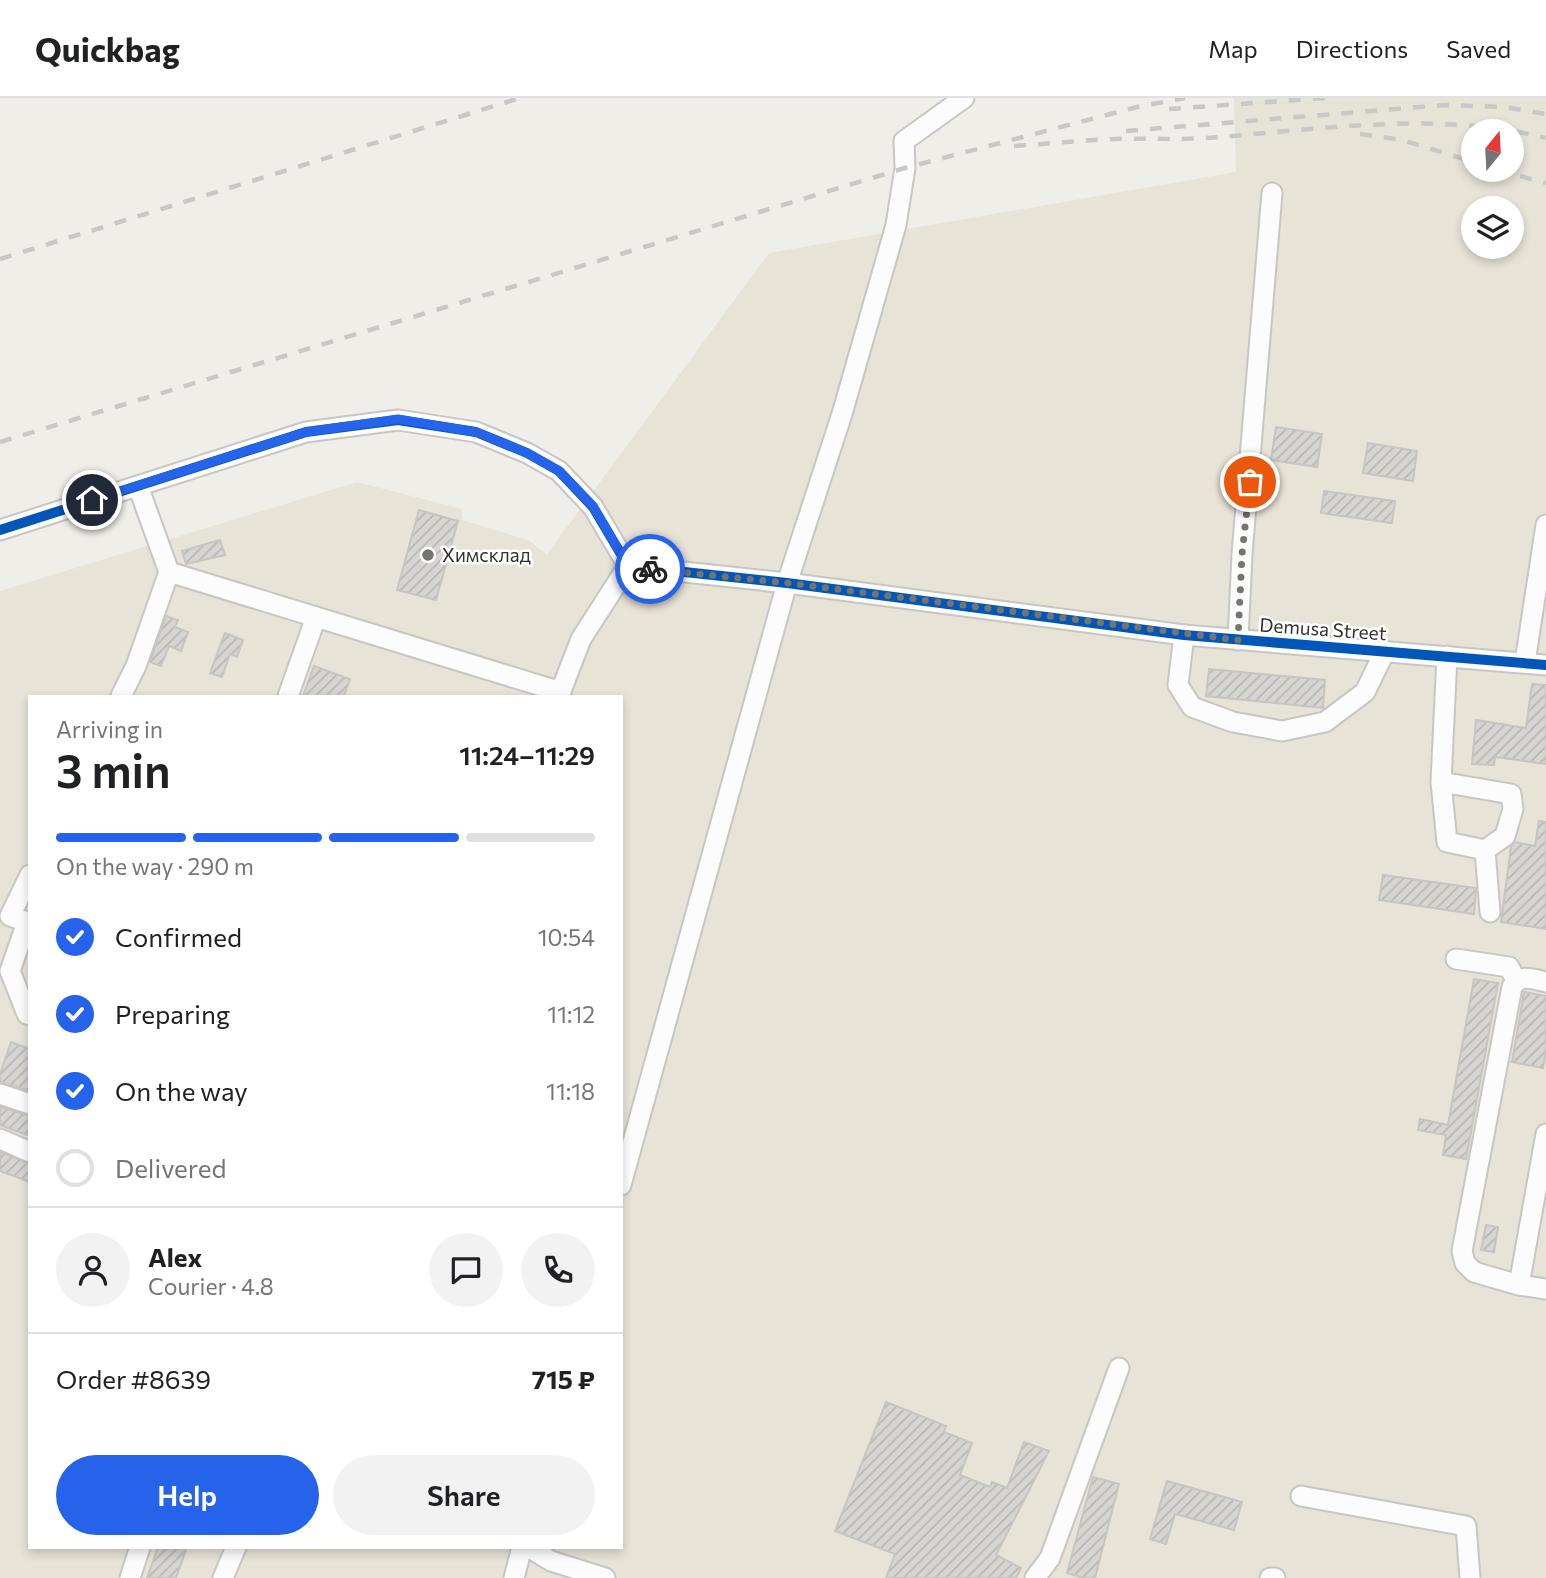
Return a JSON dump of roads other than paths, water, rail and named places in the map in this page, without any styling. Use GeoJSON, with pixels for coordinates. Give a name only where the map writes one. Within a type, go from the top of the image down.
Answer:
{"type":"FeatureCollection","features":[{"type":"Feature","properties":{"kind":"street"},"geometry":{"type":"LineString","coordinates":[[623,1178],[788,583],[842,414],[896,225],[905,168],[904,141],[964,98]]}},
{"type":"Feature","properties":{"kind":"street"},"geometry":{"type":"LineString","coordinates":[[1238,640],[1242,554],[1272,193]]}},
{"type":"Feature","properties":{"kind":"street"},"geometry":{"type":"LineString","coordinates":[[0,530],[306,432],[398,419],[476,432],[527,453],[559,471],[593,506],[628,566],[580,639],[560,694],[169,572]]}},
{"type":"Feature","properties":{"kind":"street"},"geometry":{"type":"LineString","coordinates":[[122,695],[136,666],[169,572],[138,486]]}},
{"type":"Feature","properties":{"kind":"street"},"geometry":{"type":"LineString","coordinates":[[1525,662],[1546,524]]}},
{"type":"Feature","properties":{"kind":"street","name":"Demusa Street"},"geometry":{"type":"LineString","coordinates":[[628,566],[788,583],[1184,635],[1546,665]]}},
{"type":"Feature","properties":{"kind":"street"},"geometry":{"type":"LineString","coordinates":[[288,695],[316,617]]}},
{"type":"Feature","properties":{"kind":"street"},"geometry":{"type":"LineString","coordinates":[[1184,635],[1178,685],[1192,706],[1233,722],[1282,730],[1325,722],[1365,692],[1385,651]]}},
{"type":"Feature","properties":{"kind":"street"},"geometry":{"type":"LineString","coordinates":[[1441,782],[1511,794],[1513,809],[1505,836],[1485,850],[1447,842],[1441,782],[1447,656]]}},
{"type":"Feature","properties":{"kind":"street"},"geometry":{"type":"LineString","coordinates":[[1485,850],[1490,912]]}},
{"type":"Feature","properties":{"kind":"street"},"geometry":{"type":"LineString","coordinates":[[28,879],[10,916],[28,922]]}},
{"type":"Feature","properties":{"kind":"street"},"geometry":{"type":"LineString","coordinates":[[28,925],[10,971],[28,1014]]}},
{"type":"Feature","properties":{"kind":"street"},"geometry":{"type":"LineString","coordinates":[[1456,959],[1509,967],[1516,980]]}},
{"type":"Feature","properties":{"kind":"street"},"geometry":{"type":"LineString","coordinates":[[1546,982],[1523,977],[1516,980],[1512,987],[1462,1251],[1465,1263],[1475,1272],[1519,1285],[1546,1289]]}},
{"type":"Feature","properties":{"kind":"street"},"geometry":{"type":"LineString","coordinates":[[0,1094],[28,1103]]}},
{"type":"Feature","properties":{"kind":"street"},"geometry":{"type":"LineString","coordinates":[[1519,1285],[1546,1134]]}},
{"type":"Feature","properties":{"kind":"street"},"geometry":{"type":"LineString","coordinates":[[0,1139],[28,1151]]}},
{"type":"Feature","properties":{"kind":"street"},"geometry":{"type":"LineString","coordinates":[[1035,1578],[1050,1559],[1119,1368]]}},
{"type":"Feature","properties":{"kind":"street"},"geometry":{"type":"LineString","coordinates":[[1301,1496],[1466,1526],[1469,1578]]}},
{"type":"Feature","properties":{"kind":"street"},"geometry":{"type":"LineString","coordinates":[[130,1578],[139,1549]]}},
{"type":"Feature","properties":{"kind":"street"},"geometry":{"type":"LineString","coordinates":[[223,1578],[235,1549]]}},
{"type":"Feature","properties":{"kind":"street"},"geometry":{"type":"LineString","coordinates":[[514,1578],[521,1549]]}},
{"type":"Feature","properties":{"kind":"street"},"geometry":{"type":"LineString","coordinates":[[531,1549],[551,1561],[605,1578]]}},
{"type":"Feature","properties":{"kind":"street"},"geometry":{"type":"LineString","coordinates":[[1270,1578],[1275,1578]]}},
{"type":"Feature","properties":{"kind":"railway"},"geometry":{"type":"LineString","coordinates":[[0,259],[520,98]]}},
{"type":"Feature","properties":{"kind":"railway"},"geometry":{"type":"LineString","coordinates":[[0,442],[905,168],[1137,107],[1185,98]]}},
{"type":"Feature","properties":{"kind":"railway"},"geometry":{"type":"LineString","coordinates":[[1169,109],[1325,98]]}},
{"type":"Feature","properties":{"kind":"railway"},"geometry":{"type":"LineString","coordinates":[[1126,131],[1445,105],[1505,107],[1546,114]]}},
{"type":"Feature","properties":{"kind":"railway"},"geometry":{"type":"LineString","coordinates":[[1014,146],[1103,140],[1206,138],[1377,124],[1462,125],[1546,138]]}},
{"type":"Feature","properties":{"kind":"railway"},"geometry":{"type":"LineString","coordinates":[[1360,134],[1402,140],[1461,158]]}},
{"type":"Feature","properties":{"kind":"railway"},"geometry":{"type":"LineString","coordinates":[[1524,177],[1546,183]]}},
{"type":"Feature","properties":{"kind":"place","name":"Химсклад"},"geometry":{"type":"Point","coordinates":[428,555]}}]}
